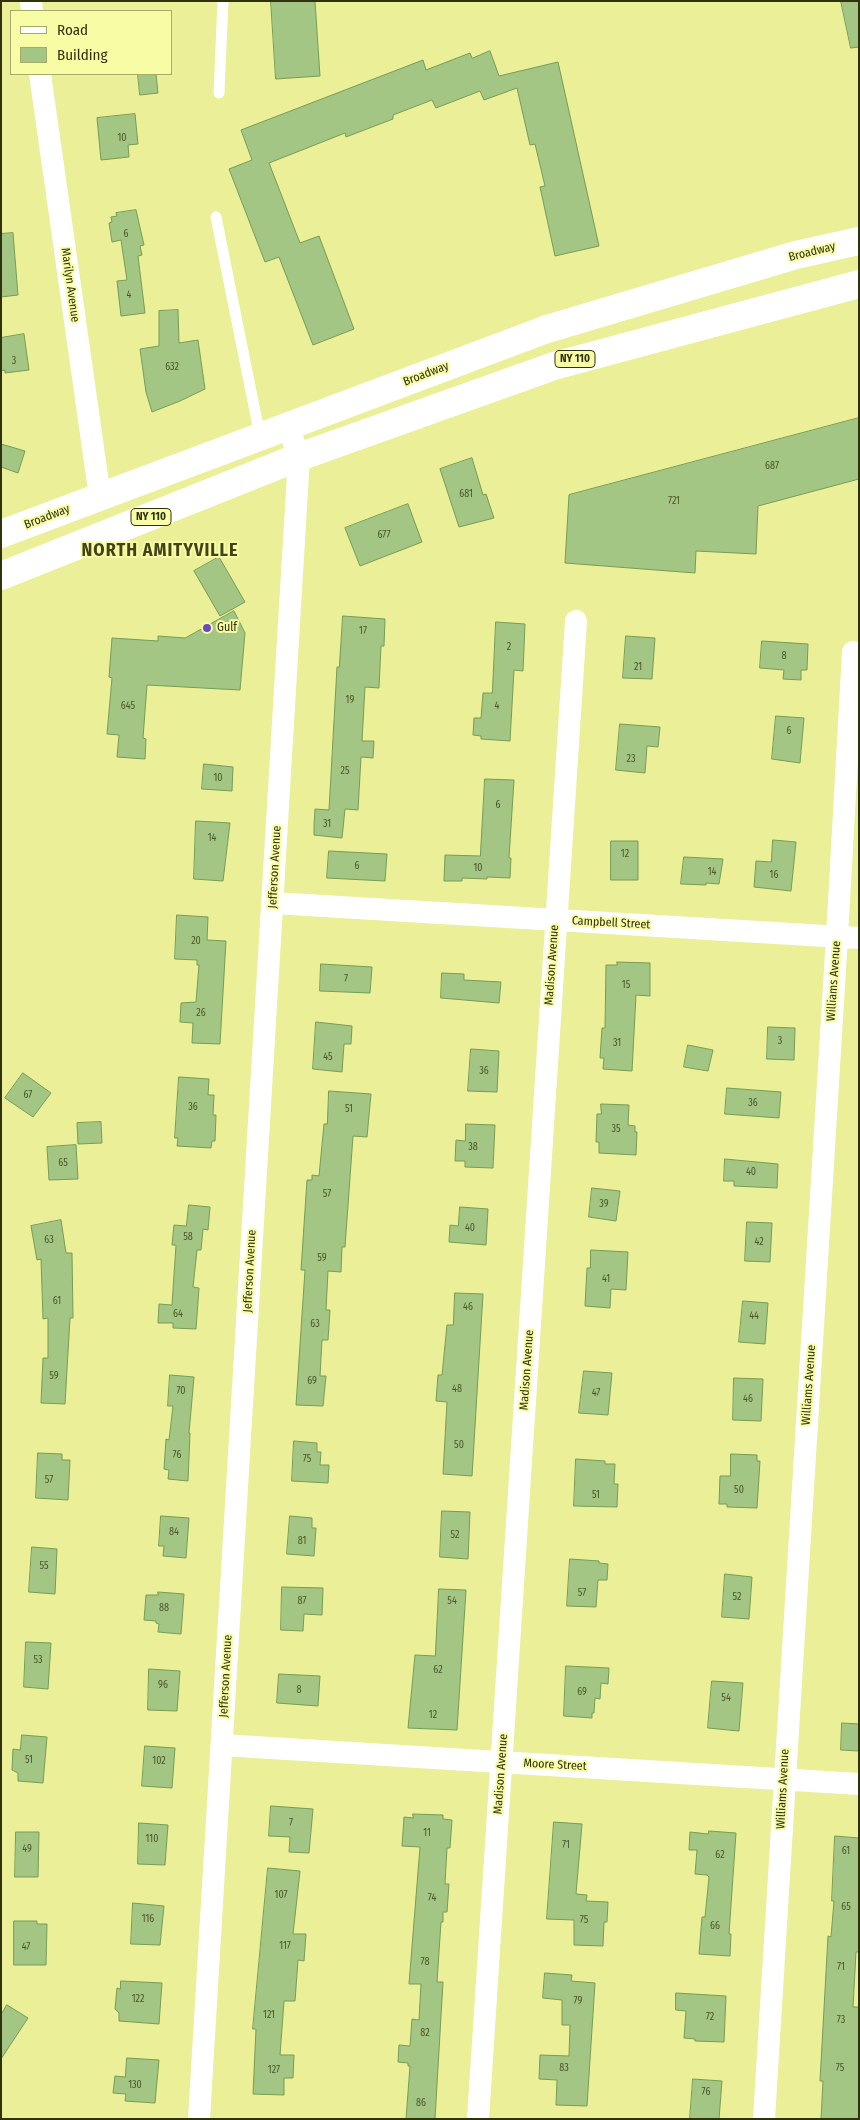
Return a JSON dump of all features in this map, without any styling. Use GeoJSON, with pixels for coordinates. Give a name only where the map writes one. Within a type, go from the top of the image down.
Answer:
{"type":"FeatureCollection","features":[{"type":"Feature","properties":{"kind":"main road","name":"Broadway"},"geometry":{"type":"LineString","coordinates":[[12,530],[547,329],[796,255],[859,241]]}},
{"type":"Feature","properties":{"kind":"main road","name":"NY 110"},"geometry":{"type":"LineString","coordinates":[[1,576],[299,457],[554,366],[859,284]]}},
{"type":"Feature","properties":{"kind":"main road"},"geometry":{"type":"LineString","coordinates":[[547,329],[554,366]]}},
{"type":"Feature","properties":{"kind":"main road"},"geometry":{"type":"LineString","coordinates":[[1,551],[17,542],[12,530]]}},
{"type":"Feature","properties":{"kind":"street","name":"Marilyn Avenue"},"geometry":{"type":"LineString","coordinates":[[40,75],[100,497]]}},
{"type":"Feature","properties":{"kind":"street","name":"Jefferson Avenue"},"geometry":{"type":"LineString","coordinates":[[198,2119],[299,457],[288,426]]}},
{"type":"Feature","properties":{"kind":"street","name":"Madison Avenue"},"geometry":{"type":"LineString","coordinates":[[478,2119],[576,620]]}},
{"type":"Feature","properties":{"kind":"street","name":"Williams Avenue"},"geometry":{"type":"LineString","coordinates":[[764,2119],[784,1779],[848,937],[853,652]]}},
{"type":"Feature","properties":{"kind":"street","name":"Campbell Street"},"geometry":{"type":"LineString","coordinates":[[273,903],[848,937]]}},
{"type":"Feature","properties":{"kind":"street","name":"Moore Street"},"geometry":{"type":"LineString","coordinates":[[222,1745],[859,1784]]}},
{"type":"Feature","properties":{"kind":"lane"},"geometry":{"type":"LineString","coordinates":[[219,93],[223,1]]}},
{"type":"Feature","properties":{"kind":"lane"},"geometry":{"type":"LineString","coordinates":[[216,217],[260,436]]}},
{"type":"Feature","properties":{"kind":"building"},"geometry":{"type":"Polygon","coordinates":[[[271,1],[315,1],[320,76],[276,79],[271,1]]]}},
{"type":"Feature","properties":{"kind":"building"},"geometry":{"type":"Polygon","coordinates":[[[841,1],[859,1],[859,47],[851,48],[841,1]]]}},
{"type":"Feature","properties":{"kind":"building"},"geometry":{"type":"Polygon","coordinates":[[[490,51],[499,76],[558,62],[599,246],[555,256],[540,187],[545,186],[535,144],[530,145],[517,88],[484,100],[480,91],[436,108],[432,100],[393,115],[393,119],[346,137],[345,133],[269,163],[300,243],[319,236],[354,329],[313,345],[279,257],[265,262],[229,169],[252,160],[241,130],[423,60],[426,70],[470,53],[472,58],[490,51]]]}},
{"type":"Feature","properties":{"kind":"building"},"geometry":{"type":"Polygon","coordinates":[[[138,75],[156,75],[158,93],[140,95],[138,75]]]}},
{"type":"Feature","properties":{"kind":"building"},"geometry":{"type":"Polygon","coordinates":[[[135,114],[138,144],[128,145],[129,157],[101,160],[97,118],[135,114]]]}},
{"type":"Feature","properties":{"kind":"building"},"geometry":{"type":"Polygon","coordinates":[[[136,210],[144,245],[140,246],[142,255],[138,256],[145,313],[121,316],[117,281],[127,280],[121,240],[112,242],[109,223],[112,222],[111,217],[117,216],[116,213],[136,210]]]}},
{"type":"Feature","properties":{"kind":"building"},"geometry":{"type":"Polygon","coordinates":[[[13,233],[18,295],[1,297],[1,234],[13,233]]]}},
{"type":"Feature","properties":{"kind":"building"},"geometry":{"type":"Polygon","coordinates":[[[178,310],[179,343],[198,340],[205,389],[152,412],[146,392],[140,349],[159,346],[159,311],[178,310]]]}},
{"type":"Feature","properties":{"kind":"building"},"geometry":{"type":"Polygon","coordinates":[[[24,334],[29,370],[5,373],[5,370],[1,371],[1,338],[24,334]]]}},
{"type":"Feature","properties":{"kind":"building"},"geometry":{"type":"Polygon","coordinates":[[[859,418],[859,479],[758,506],[756,554],[696,551],[695,573],[565,563],[569,495],[859,418]]]}},
{"type":"Feature","properties":{"kind":"building"},"geometry":{"type":"Polygon","coordinates":[[[1,444],[25,451],[18,473],[1,467],[1,444]]]}},
{"type":"Feature","properties":{"kind":"building"},"geometry":{"type":"Polygon","coordinates":[[[472,458],[483,495],[486,494],[494,518],[459,527],[440,469],[472,458]]]}},
{"type":"Feature","properties":{"kind":"building"},"geometry":{"type":"Polygon","coordinates":[[[408,504],[422,542],[360,566],[345,528],[408,504]]]}},
{"type":"Feature","properties":{"kind":"building"},"geometry":{"type":"Polygon","coordinates":[[[219,557],[245,602],[220,616],[194,571],[219,557]]]}},
{"type":"Feature","properties":{"kind":"building"},"geometry":{"type":"Polygon","coordinates":[[[234,611],[245,633],[240,690],[147,685],[143,738],[146,739],[145,759],[117,757],[119,735],[107,734],[112,678],[109,677],[112,638],[158,641],[158,636],[185,638],[234,611]]]}},
{"type":"Feature","properties":{"kind":"building"},"geometry":{"type":"Polygon","coordinates":[[[343,616],[385,619],[384,646],[381,646],[379,688],[365,687],[362,741],[374,741],[373,758],[361,757],[358,810],[345,809],[342,838],[314,835],[314,826],[315,809],[329,810],[337,667],[339,667],[343,616]]]}},
{"type":"Feature","properties":{"kind":"building"},"geometry":{"type":"Polygon","coordinates":[[[496,622],[525,624],[523,671],[514,670],[510,741],[481,739],[481,736],[473,735],[474,718],[481,718],[483,693],[492,693],[496,622]]]}},
{"type":"Feature","properties":{"kind":"building"},"geometry":{"type":"Polygon","coordinates":[[[626,636],[655,638],[652,679],[623,678],[626,636]]]}},
{"type":"Feature","properties":{"kind":"building"},"geometry":{"type":"Polygon","coordinates":[[[762,641],[808,644],[807,670],[801,670],[801,680],[783,679],[784,670],[760,668],[762,641]]]}},
{"type":"Feature","properties":{"kind":"building"},"geometry":{"type":"Polygon","coordinates":[[[776,716],[804,718],[800,763],[772,759],[776,716]]]}},
{"type":"Feature","properties":{"kind":"building"},"geometry":{"type":"Polygon","coordinates":[[[620,724],[660,727],[658,747],[647,746],[645,773],[616,770],[620,724]]]}},
{"type":"Feature","properties":{"kind":"building"},"geometry":{"type":"Polygon","coordinates":[[[204,764],[233,767],[232,791],[202,789],[204,764]]]}},
{"type":"Feature","properties":{"kind":"building"},"geometry":{"type":"Polygon","coordinates":[[[485,779],[514,780],[509,858],[511,858],[510,878],[462,878],[462,881],[444,881],[445,855],[480,856],[485,779]]]}},
{"type":"Feature","properties":{"kind":"building"},"geometry":{"type":"Polygon","coordinates":[[[196,821],[230,823],[223,881],[194,879],[196,821]]]}},
{"type":"Feature","properties":{"kind":"building"},"geometry":{"type":"Polygon","coordinates":[[[773,840],[796,842],[791,891],[754,887],[756,861],[771,862],[773,840]]]}},
{"type":"Feature","properties":{"kind":"building"},"geometry":{"type":"Polygon","coordinates":[[[611,841],[638,841],[638,880],[611,880],[611,841]]]}},
{"type":"Feature","properties":{"kind":"building"},"geometry":{"type":"Polygon","coordinates":[[[329,851],[387,854],[385,881],[327,878],[329,851]]]}},
{"type":"Feature","properties":{"kind":"building"},"geometry":{"type":"Polygon","coordinates":[[[684,857],[723,859],[719,884],[681,884],[684,857]]]}},
{"type":"Feature","properties":{"kind":"building"},"geometry":{"type":"Polygon","coordinates":[[[177,915],[208,917],[207,940],[226,941],[220,1044],[192,1043],[193,1023],[180,1022],[181,1003],[196,1002],[199,965],[197,965],[197,960],[175,959],[177,915]]]}},
{"type":"Feature","properties":{"kind":"building"},"geometry":{"type":"Polygon","coordinates":[[[617,962],[650,963],[650,996],[636,995],[632,1071],[603,1069],[604,1058],[600,1058],[602,1028],[605,1028],[606,965],[617,965],[617,962]]]}},
{"type":"Feature","properties":{"kind":"building"},"geometry":{"type":"Polygon","coordinates":[[[321,964],[372,967],[370,993],[320,991],[321,964]]]}},
{"type":"Feature","properties":{"kind":"building"},"geometry":{"type":"Polygon","coordinates":[[[442,973],[464,974],[464,980],[501,982],[499,1003],[441,998],[442,973]]]}},
{"type":"Feature","properties":{"kind":"building"},"geometry":{"type":"Polygon","coordinates":[[[316,1022],[352,1026],[351,1044],[344,1044],[342,1072],[313,1069],[316,1022]]]}},
{"type":"Feature","properties":{"kind":"building"},"geometry":{"type":"Polygon","coordinates":[[[768,1027],[795,1028],[794,1060],[767,1059],[768,1027]]]}},
{"type":"Feature","properties":{"kind":"building"},"geometry":{"type":"Polygon","coordinates":[[[688,1045],[713,1050],[708,1071],[684,1067],[688,1045]]]}},
{"type":"Feature","properties":{"kind":"building"},"geometry":{"type":"Polygon","coordinates":[[[471,1049],[499,1051],[497,1092],[468,1091],[471,1049]]]}},
{"type":"Feature","properties":{"kind":"building"},"geometry":{"type":"Polygon","coordinates":[[[23,1073],[51,1093],[33,1117],[5,1098],[23,1073]]]}},
{"type":"Feature","properties":{"kind":"building"},"geometry":{"type":"Polygon","coordinates":[[[179,1077],[209,1079],[208,1095],[214,1095],[213,1115],[216,1115],[215,1141],[212,1141],[211,1148],[177,1146],[178,1138],[175,1138],[179,1077]]]}},
{"type":"Feature","properties":{"kind":"building"},"geometry":{"type":"Polygon","coordinates":[[[727,1088],[781,1092],[779,1118],[725,1114],[727,1088]]]}},
{"type":"Feature","properties":{"kind":"building"},"geometry":{"type":"Polygon","coordinates":[[[329,1091],[371,1094],[367,1137],[353,1136],[345,1247],[342,1247],[341,1272],[328,1271],[326,1310],[330,1310],[328,1340],[322,1340],[320,1376],[326,1376],[323,1406],[296,1405],[305,1270],[301,1270],[307,1180],[312,1180],[312,1175],[319,1176],[324,1124],[327,1124],[329,1091]]]}},
{"type":"Feature","properties":{"kind":"building"},"geometry":{"type":"Polygon","coordinates":[[[601,1104],[629,1105],[628,1125],[635,1126],[635,1132],[637,1132],[636,1155],[599,1153],[599,1142],[596,1142],[597,1114],[601,1114],[601,1104]]]}},
{"type":"Feature","properties":{"kind":"building"},"geometry":{"type":"Polygon","coordinates":[[[101,1122],[102,1143],[78,1144],[77,1123],[101,1122]]]}},
{"type":"Feature","properties":{"kind":"building"},"geometry":{"type":"Polygon","coordinates":[[[466,1124],[495,1125],[493,1168],[465,1167],[465,1161],[455,1161],[456,1140],[465,1141],[466,1124]]]}},
{"type":"Feature","properties":{"kind":"building"},"geometry":{"type":"Polygon","coordinates":[[[76,1145],[78,1179],[49,1180],[47,1147],[76,1145]]]}},
{"type":"Feature","properties":{"kind":"building"},"geometry":{"type":"Polygon","coordinates":[[[725,1159],[778,1164],[777,1188],[734,1186],[734,1181],[724,1181],[725,1159]]]}},
{"type":"Feature","properties":{"kind":"building"},"geometry":{"type":"Polygon","coordinates":[[[592,1188],[620,1191],[616,1221],[589,1217],[592,1188]]]}},
{"type":"Feature","properties":{"kind":"building"},"geometry":{"type":"Polygon","coordinates":[[[189,1205],[210,1207],[208,1230],[203,1229],[201,1250],[197,1250],[193,1287],[199,1288],[196,1329],[173,1328],[173,1323],[158,1323],[159,1304],[172,1305],[176,1245],[172,1245],[174,1225],[186,1226],[189,1205]]]}},
{"type":"Feature","properties":{"kind":"building"},"geometry":{"type":"Polygon","coordinates":[[[460,1207],[488,1209],[486,1245],[449,1242],[450,1225],[458,1226],[460,1207]]]}},
{"type":"Feature","properties":{"kind":"building"},"geometry":{"type":"Polygon","coordinates":[[[61,1220],[66,1253],[72,1253],[73,1318],[70,1318],[65,1404],[41,1403],[43,1358],[48,1358],[48,1318],[43,1319],[41,1259],[37,1260],[31,1226],[61,1220]]]}},
{"type":"Feature","properties":{"kind":"building"},"geometry":{"type":"Polygon","coordinates":[[[747,1222],[772,1223],[770,1262],[745,1261],[747,1222]]]}},
{"type":"Feature","properties":{"kind":"building"},"geometry":{"type":"Polygon","coordinates":[[[591,1250],[628,1252],[626,1290],[611,1289],[610,1308],[585,1306],[587,1268],[590,1268],[591,1250]]]}},
{"type":"Feature","properties":{"kind":"building"},"geometry":{"type":"Polygon","coordinates":[[[455,1293],[483,1294],[472,1476],[443,1474],[447,1402],[436,1401],[438,1375],[442,1375],[447,1325],[453,1325],[455,1293]]]}},
{"type":"Feature","properties":{"kind":"building"},"geometry":{"type":"Polygon","coordinates":[[[743,1301],[768,1303],[765,1344],[739,1342],[743,1301]]]}},
{"type":"Feature","properties":{"kind":"building"},"geometry":{"type":"Polygon","coordinates":[[[584,1371],[612,1373],[608,1415],[579,1413],[584,1371]]]}},
{"type":"Feature","properties":{"kind":"building"},"geometry":{"type":"Polygon","coordinates":[[[170,1375],[194,1377],[189,1433],[188,1481],[168,1479],[169,1470],[164,1469],[166,1439],[169,1440],[173,1406],[168,1406],[170,1375]]]}},
{"type":"Feature","properties":{"kind":"building"},"geometry":{"type":"Polygon","coordinates":[[[734,1378],[763,1379],[761,1421],[733,1420],[734,1378]]]}},
{"type":"Feature","properties":{"kind":"building"},"geometry":{"type":"Polygon","coordinates":[[[294,1441],[317,1443],[317,1452],[321,1452],[320,1465],[329,1465],[328,1483],[292,1481],[294,1441]]]}},
{"type":"Feature","properties":{"kind":"building"},"geometry":{"type":"Polygon","coordinates":[[[38,1453],[62,1454],[62,1460],[70,1460],[68,1500],[36,1498],[38,1453]]]}},
{"type":"Feature","properties":{"kind":"building"},"geometry":{"type":"Polygon","coordinates":[[[731,1454],[757,1455],[757,1461],[760,1461],[757,1508],[727,1507],[727,1504],[719,1504],[720,1476],[730,1476],[731,1454]]]}},
{"type":"Feature","properties":{"kind":"building"},"geometry":{"type":"Polygon","coordinates":[[[576,1459],[605,1461],[605,1464],[615,1464],[614,1484],[618,1484],[617,1507],[574,1506],[576,1459]]]}},
{"type":"Feature","properties":{"kind":"building"},"geometry":{"type":"Polygon","coordinates":[[[442,1511],[470,1512],[468,1559],[440,1557],[442,1511]]]}},
{"type":"Feature","properties":{"kind":"building"},"geometry":{"type":"Polygon","coordinates":[[[161,1516],[189,1518],[186,1558],[163,1556],[164,1546],[159,1546],[161,1516]]]}},
{"type":"Feature","properties":{"kind":"building"},"geometry":{"type":"Polygon","coordinates":[[[290,1516],[312,1518],[312,1528],[316,1528],[314,1556],[287,1554],[290,1516]]]}},
{"type":"Feature","properties":{"kind":"building"},"geometry":{"type":"Polygon","coordinates":[[[32,1547],[57,1549],[55,1594],[29,1592],[32,1547]]]}},
{"type":"Feature","properties":{"kind":"building"},"geometry":{"type":"Polygon","coordinates":[[[570,1559],[599,1561],[599,1563],[608,1564],[607,1580],[598,1580],[596,1607],[567,1606],[570,1559]]]}},
{"type":"Feature","properties":{"kind":"building"},"geometry":{"type":"Polygon","coordinates":[[[725,1574],[752,1577],[749,1619],[722,1617],[725,1574]]]}},
{"type":"Feature","properties":{"kind":"building"},"geometry":{"type":"Polygon","coordinates":[[[282,1587],[323,1588],[322,1615],[304,1614],[303,1631],[281,1630],[282,1587]]]}},
{"type":"Feature","properties":{"kind":"building"},"geometry":{"type":"Polygon","coordinates":[[[439,1589],[466,1590],[457,1730],[408,1728],[415,1655],[435,1656],[439,1589]]]}},
{"type":"Feature","properties":{"kind":"building"},"geometry":{"type":"Polygon","coordinates":[[[158,1592],[184,1594],[181,1634],[158,1632],[159,1624],[156,1621],[144,1620],[146,1595],[158,1595],[158,1592]]]}},
{"type":"Feature","properties":{"kind":"building"},"geometry":{"type":"Polygon","coordinates":[[[26,1642],[51,1643],[48,1689],[24,1687],[26,1642]]]}},
{"type":"Feature","properties":{"kind":"building"},"geometry":{"type":"Polygon","coordinates":[[[566,1666],[609,1668],[608,1684],[601,1683],[600,1699],[595,1698],[592,1718],[564,1716],[566,1666]]]}},
{"type":"Feature","properties":{"kind":"building"},"geometry":{"type":"Polygon","coordinates":[[[149,1669],[180,1671],[177,1711],[148,1710],[149,1669]]]}},
{"type":"Feature","properties":{"kind":"building"},"geometry":{"type":"Polygon","coordinates":[[[279,1674],[320,1676],[318,1706],[277,1703],[279,1674]]]}},
{"type":"Feature","properties":{"kind":"building"},"geometry":{"type":"Polygon","coordinates":[[[712,1681],[743,1683],[739,1731],[708,1728],[712,1681]]]}},
{"type":"Feature","properties":{"kind":"building"},"geometry":{"type":"Polygon","coordinates":[[[842,1723],[859,1724],[859,1751],[841,1750],[842,1723]]]}},
{"type":"Feature","properties":{"kind":"building"},"geometry":{"type":"Polygon","coordinates":[[[22,1735],[47,1737],[43,1783],[18,1781],[18,1773],[12,1770],[13,1749],[20,1750],[22,1735]]]}},
{"type":"Feature","properties":{"kind":"building"},"geometry":{"type":"Polygon","coordinates":[[[145,1746],[175,1748],[172,1788],[142,1786],[145,1746]]]}},
{"type":"Feature","properties":{"kind":"building"},"geometry":{"type":"Polygon","coordinates":[[[271,1806],[313,1809],[309,1853],[289,1852],[290,1837],[269,1836],[271,1806]]]}},
{"type":"Feature","properties":{"kind":"building"},"geometry":{"type":"Polygon","coordinates":[[[413,1814],[443,1815],[443,1819],[452,1820],[450,1848],[447,1848],[445,1884],[449,1884],[447,1912],[443,1912],[443,1922],[441,1922],[437,1982],[443,1982],[435,2119],[406,2119],[410,2066],[408,2066],[408,2063],[398,2062],[399,2045],[410,2046],[412,2019],[419,2020],[421,1984],[409,1984],[420,1847],[402,1846],[404,1817],[413,1818],[413,1814]]]}},
{"type":"Feature","properties":{"kind":"building"},"geometry":{"type":"Polygon","coordinates":[[[554,1822],[582,1824],[576,1894],[587,1895],[586,1901],[608,1902],[607,1922],[604,1922],[603,1946],[574,1945],[574,1920],[547,1919],[554,1822]]]}},
{"type":"Feature","properties":{"kind":"building"},"geometry":{"type":"Polygon","coordinates":[[[139,1823],[168,1825],[165,1865],[138,1864],[139,1823]]]}},
{"type":"Feature","properties":{"kind":"building"},"geometry":{"type":"Polygon","coordinates":[[[709,1831],[736,1833],[729,1934],[731,1934],[730,1956],[699,1954],[702,1917],[705,1917],[709,1877],[707,1875],[695,1874],[697,1850],[689,1850],[690,1832],[708,1834],[709,1831]]]}},
{"type":"Feature","properties":{"kind":"building"},"geometry":{"type":"Polygon","coordinates":[[[16,1832],[39,1832],[38,1877],[15,1877],[16,1832]]]}},
{"type":"Feature","properties":{"kind":"building"},"geometry":{"type":"Polygon","coordinates":[[[835,1836],[859,1838],[859,1952],[856,1952],[853,2007],[859,2007],[859,2119],[821,2119],[823,2081],[820,2081],[828,1936],[831,1937],[834,1901],[832,1901],[835,1836]]]}},
{"type":"Feature","properties":{"kind":"building"},"geometry":{"type":"Polygon","coordinates":[[[268,1868],[300,1871],[293,1934],[306,1934],[304,1961],[298,1960],[295,2001],[284,2001],[280,2055],[294,2055],[293,2078],[284,2078],[284,2095],[253,2094],[256,2029],[253,2029],[268,1868]]]}},
{"type":"Feature","properties":{"kind":"building"},"geometry":{"type":"Polygon","coordinates":[[[133,1903],[164,1906],[160,1945],[131,1944],[133,1903]]]}},
{"type":"Feature","properties":{"kind":"building"},"geometry":{"type":"Polygon","coordinates":[[[14,1921],[37,1921],[37,1924],[47,1924],[46,1965],[14,1965],[14,1921]]]}},
{"type":"Feature","properties":{"kind":"building"},"geometry":{"type":"Polygon","coordinates":[[[545,1973],[572,1975],[571,1981],[595,1983],[587,2106],[556,2105],[557,2080],[539,2079],[540,2055],[569,2056],[570,2025],[562,2025],[562,2000],[543,1998],[545,1973]]]}},
{"type":"Feature","properties":{"kind":"building"},"geometry":{"type":"Polygon","coordinates":[[[121,1981],[162,1983],[159,2024],[119,2021],[119,2013],[115,2009],[117,1988],[120,1989],[121,1981]]]}},
{"type":"Feature","properties":{"kind":"building"},"geometry":{"type":"Polygon","coordinates":[[[676,1993],[726,1996],[724,2042],[695,2041],[695,2039],[684,2038],[686,2011],[676,2010],[676,1993]]]}},
{"type":"Feature","properties":{"kind":"building"},"geometry":{"type":"Polygon","coordinates":[[[7,2005],[28,2018],[1,2059],[1,2015],[7,2005]]]}},
{"type":"Feature","properties":{"kind":"building"},"geometry":{"type":"Polygon","coordinates":[[[127,2058],[159,2060],[155,2103],[125,2101],[126,2094],[113,2093],[115,2076],[125,2077],[127,2058]]]}},
{"type":"Feature","properties":{"kind":"building"},"geometry":{"type":"Polygon","coordinates":[[[693,2079],[722,2081],[719,2119],[690,2119],[693,2079]]]}},
{"type":"Feature","properties":{"kind":"place","name":"Gulf"},"geometry":{"type":"Point","coordinates":[207,628]}},
{"type":"Feature","properties":{"kind":"district","name":"NORTH AMITYVILLE"},"geometry":{"type":"Point","coordinates":[160,551]}}]}
